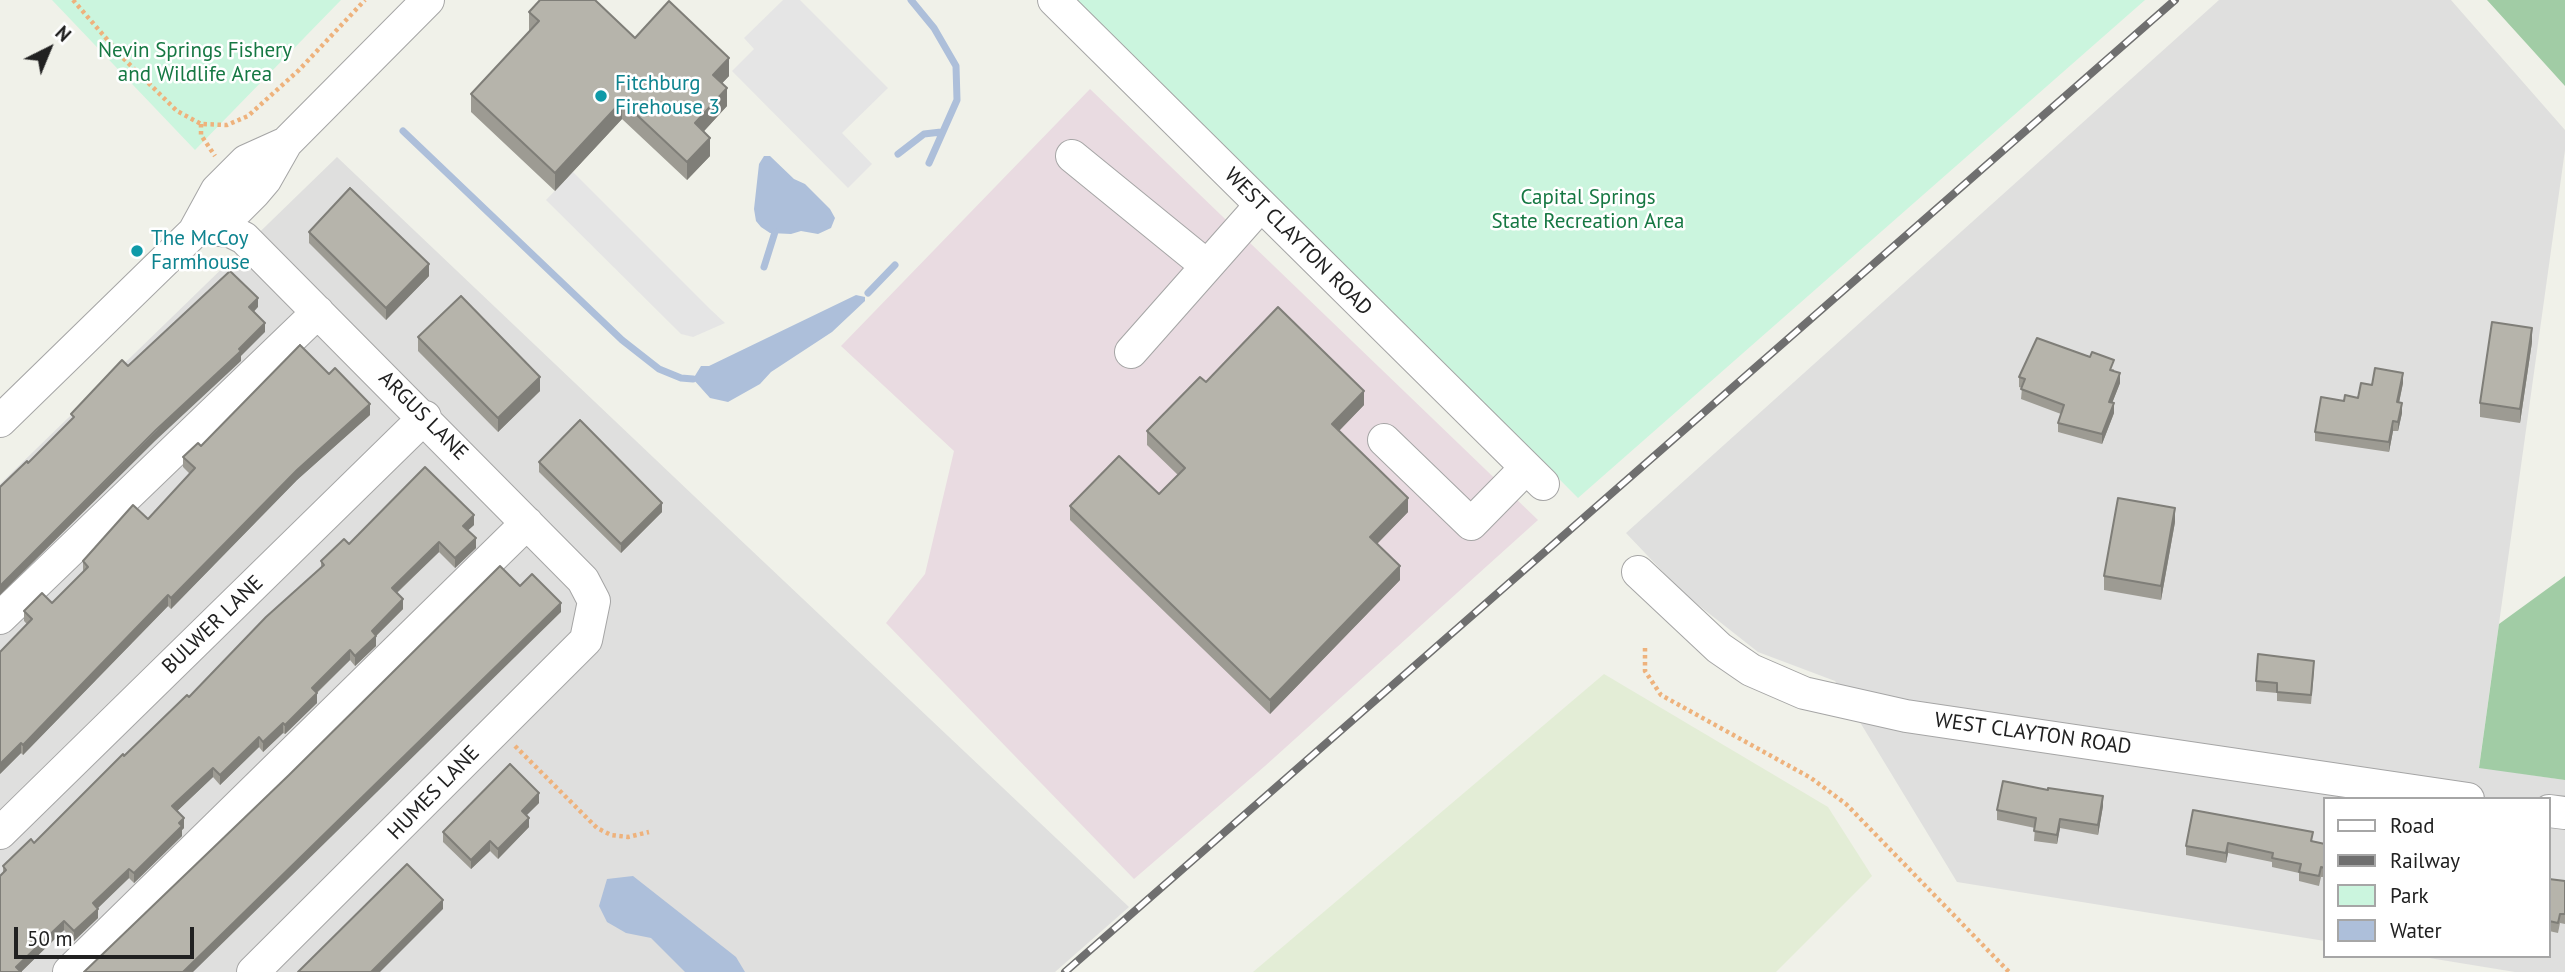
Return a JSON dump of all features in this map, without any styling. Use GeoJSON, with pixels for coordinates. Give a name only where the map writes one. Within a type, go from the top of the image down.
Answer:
{"type":"FeatureCollection","features":[{"type":"Feature","properties":{"kind":"street"},"geometry":{"type":"LineString","coordinates":[[240,224],[286,143],[428,0]]}},
{"type":"Feature","properties":{"kind":"street","name":"WEST CLAYTON ROAD"},"geometry":{"type":"LineString","coordinates":[[1054,0],[1535,476],[1471,524],[1384,440]]}},
{"type":"Feature","properties":{"kind":"street"},"geometry":{"type":"LineString","coordinates":[[0,421],[198,230],[217,190],[225,181],[246,161],[286,143]]}},
{"type":"Feature","properties":{"kind":"street"},"geometry":{"type":"LineString","coordinates":[[1072,156],[1207,265]]}},
{"type":"Feature","properties":{"kind":"street"},"geometry":{"type":"LineString","coordinates":[[1131,352],[1261,205]]}},
{"type":"Feature","properties":{"kind":"street","name":"ARGUS LANE"},"geometry":{"type":"LineString","coordinates":[[198,230],[230,231],[240,224],[318,312],[583,580],[594,601]]}},
{"type":"Feature","properties":{"kind":"street"},"geometry":{"type":"LineString","coordinates":[[0,618],[318,312]]}},
{"type":"Feature","properties":{"kind":"street","name":"BULWER LANE"},"geometry":{"type":"LineString","coordinates":[[0,833],[425,418]]}},
{"type":"Feature","properties":{"kind":"street"},"geometry":{"type":"LineString","coordinates":[[69,972],[527,523]]}},
{"type":"Feature","properties":{"kind":"street","name":"WEST CLAYTON ROAD"},"geometry":{"type":"LineString","coordinates":[[1638,572],[1719,648],[1751,670],[1804,693],[1906,716],[2454,797]]}},
{"type":"Feature","properties":{"kind":"street","name":"HUMES LANE"},"geometry":{"type":"LineString","coordinates":[[253,972],[586,640],[594,601]]}},
{"type":"Feature","properties":{"kind":"path"},"geometry":{"type":"LineString","coordinates":[[73,0],[154,90],[177,111],[201,124],[227,125],[248,116],[299,70],[365,0]]}},
{"type":"Feature","properties":{"kind":"path"},"geometry":{"type":"LineString","coordinates":[[201,124],[201,135],[216,157]]}},
{"type":"Feature","properties":{"kind":"path"},"geometry":{"type":"LineString","coordinates":[[1645,648],[1645,671],[1661,695],[1811,778],[1846,804],[2010,972]]}},
{"type":"Feature","properties":{"kind":"path"},"geometry":{"type":"LineString","coordinates":[[499,726],[517,748],[597,828],[611,835],[628,837],[649,832]]}},
{"type":"Feature","properties":{"kind":"shaded area"},"geometry":{"type":"Polygon","coordinates":[[[783,0],[800,0],[888,88],[842,133],[872,164],[848,188],[732,71],[754,49],[744,38],[783,0]]]}},
{"type":"Feature","properties":{"kind":"shaded area"},"geometry":{"type":"Polygon","coordinates":[[[2219,0],[2451,0],[2565,130],[2565,150],[2479,767],[2565,780],[2565,972],[2515,972],[2429,958],[2551,958],[2551,797],[2324,797],[2324,941],[1957,882],[1835,681],[1758,652],[1683,593],[1626,533],[2219,0]]]}},
{"type":"Feature","properties":{"kind":"shaded area"},"geometry":{"type":"Polygon","coordinates":[[[1090,89],[1538,520],[1265,766],[1134,879],[886,623],[925,574],[954,451],[841,346],[1090,89]]]}},
{"type":"Feature","properties":{"kind":"shaded area"},"geometry":{"type":"Polygon","coordinates":[[[337,157],[1129,907],[1055,972],[0,972],[0,484],[337,157]]]}},
{"type":"Feature","properties":{"kind":"shaded area"},"geometry":{"type":"Polygon","coordinates":[[[573,172],[725,323],[693,337],[681,334],[546,200],[573,172]]]}},
{"type":"Feature","properties":{"kind":"green space","name":"Nevin Springs Fishery and Wildlife Area"},"geometry":{"type":"Polygon","coordinates":[[[52,0],[341,0],[195,150],[52,0]]]}},
{"type":"Feature","properties":{"kind":"green space","name":"Capital Springs State Recreation Area"},"geometry":{"type":"Polygon","coordinates":[[[1074,0],[2145,0],[1578,498],[1404,323],[1074,0]]]}},
{"type":"Feature","properties":{"kind":"green space"},"geometry":{"type":"Polygon","coordinates":[[[2487,0],[2565,0],[2565,86],[2487,0]]]}},
{"type":"Feature","properties":{"kind":"green space"},"geometry":{"type":"Polygon","coordinates":[[[2565,576],[2565,780],[2479,768],[2499,624],[2565,576]]]}},
{"type":"Feature","properties":{"kind":"green space"},"geometry":{"type":"Polygon","coordinates":[[[1604,674],[1828,807],[1872,876],[1776,972],[1253,972],[1604,674]]]}},
{"type":"Feature","properties":{"kind":"water"},"geometry":{"type":"Polygon","coordinates":[[[764,156],[770,156],[794,179],[805,184],[830,209],[835,218],[831,228],[818,234],[801,231],[791,234],[770,233],[761,227],[756,221],[754,209],[759,164],[764,156]]]}},
{"type":"Feature","properties":{"kind":"water"},"geometry":{"type":"Polygon","coordinates":[[[856,295],[865,297],[865,301],[832,332],[771,372],[760,384],[728,402],[710,398],[693,379],[701,366],[709,366],[856,295]]]}},
{"type":"Feature","properties":{"kind":"water"},"geometry":{"type":"Polygon","coordinates":[[[633,876],[736,957],[745,972],[685,972],[651,938],[626,933],[607,922],[599,906],[607,879],[633,876]]]}},
{"type":"Feature","properties":{"kind":"building","name":"Fitchburg Firehouse 3"},"geometry":{"type":"Polygon","coordinates":[[[540,0],[595,0],[635,38],[669,1],[729,58],[713,75],[727,88],[695,123],[710,138],[687,162],[622,101],[555,173],[471,94],[539,21],[529,12],[540,0]]]}},
{"type":"Feature","properties":{"kind":"building"},"geometry":{"type":"Polygon","coordinates":[[[350,188],[429,264],[386,308],[309,232],[350,188]]]}},
{"type":"Feature","properties":{"kind":"building"},"geometry":{"type":"Polygon","coordinates":[[[230,271],[258,298],[249,307],[265,323],[239,349],[241,351],[156,430],[0,586],[0,487],[74,417],[71,414],[122,360],[128,366],[230,271]]]}},
{"type":"Feature","properties":{"kind":"building"},"geometry":{"type":"Polygon","coordinates":[[[461,296],[540,377],[498,418],[418,337],[461,296]]]}},
{"type":"Feature","properties":{"kind":"building"},"geometry":{"type":"Polygon","coordinates":[[[1278,307],[1364,391],[1332,424],[1408,498],[1370,537],[1400,566],[1270,700],[1070,506],[1119,456],[1159,494],[1185,468],[1147,431],[1200,377],[1206,382],[1278,307]]]}},
{"type":"Feature","properties":{"kind":"building"},"geometry":{"type":"Polygon","coordinates":[[[2492,322],[2532,328],[2520,409],[2480,403],[2492,322]]]}},
{"type":"Feature","properties":{"kind":"building"},"geometry":{"type":"Polygon","coordinates":[[[2037,338],[2090,357],[2092,352],[2114,360],[2110,370],[2120,373],[2109,402],[2114,403],[2102,434],[2058,423],[2064,405],[2021,389],[2025,379],[2019,377],[2037,338]]]}},
{"type":"Feature","properties":{"kind":"building"},"geometry":{"type":"Polygon","coordinates":[[[300,345],[329,374],[335,368],[370,404],[297,470],[171,598],[168,595],[23,745],[21,743],[0,764],[0,652],[32,619],[24,611],[42,593],[52,603],[88,567],[83,561],[133,505],[148,519],[195,468],[183,457],[198,443],[201,446],[300,345]]]}},
{"type":"Feature","properties":{"kind":"building"},"geometry":{"type":"Polygon","coordinates":[[[2375,368],[2403,373],[2397,402],[2402,403],[2398,422],[2393,421],[2389,442],[2315,432],[2321,397],[2344,401],[2345,395],[2358,398],[2361,383],[2372,385],[2375,368]]]}},
{"type":"Feature","properties":{"kind":"building"},"geometry":{"type":"Polygon","coordinates":[[[580,420],[662,503],[621,544],[539,462],[580,420]]]}},
{"type":"Feature","properties":{"kind":"building"},"geometry":{"type":"Polygon","coordinates":[[[425,467],[474,515],[463,526],[476,538],[455,558],[439,542],[392,588],[403,599],[372,631],[376,636],[355,656],[350,650],[312,688],[317,693],[285,725],[283,723],[263,742],[259,737],[220,775],[213,768],[172,806],[184,818],[179,823],[182,826],[134,873],[129,869],[93,903],[98,909],[74,931],[64,921],[16,967],[21,972],[0,972],[0,876],[6,870],[3,866],[31,839],[34,843],[123,754],[124,756],[187,695],[189,697],[266,617],[324,565],[321,561],[344,539],[349,544],[425,467]]]}},
{"type":"Feature","properties":{"kind":"building"},"geometry":{"type":"Polygon","coordinates":[[[2118,498],[2175,508],[2161,586],[2104,576],[2118,498]]]}},
{"type":"Feature","properties":{"kind":"building"},"geometry":{"type":"Polygon","coordinates":[[[500,566],[520,586],[532,574],[561,603],[183,972],[84,972],[289,775],[500,566]]]}},
{"type":"Feature","properties":{"kind":"building"},"geometry":{"type":"Polygon","coordinates":[[[2258,654],[2314,661],[2311,695],[2277,692],[2277,683],[2256,681],[2258,654]]]}},
{"type":"Feature","properties":{"kind":"building"},"geometry":{"type":"Polygon","coordinates":[[[510,764],[539,793],[522,811],[529,818],[498,849],[490,841],[471,860],[443,832],[510,764]]]}},
{"type":"Feature","properties":{"kind":"building"},"geometry":{"type":"Polygon","coordinates":[[[2003,781],[2048,790],[2103,796],[2098,825],[2060,819],[2057,835],[2034,831],[2036,818],[1997,810],[2003,781]]]}},
{"type":"Feature","properties":{"kind":"building"},"geometry":{"type":"Polygon","coordinates":[[[2193,810],[2313,832],[2311,841],[2324,844],[2324,868],[2321,867],[2319,876],[2299,872],[2301,864],[2272,858],[2273,853],[2228,843],[2226,853],[2186,846],[2193,810]]]}},
{"type":"Feature","properties":{"kind":"building"},"geometry":{"type":"Polygon","coordinates":[[[407,864],[443,900],[371,972],[298,972],[407,864]]]}},
{"type":"Feature","properties":{"kind":"building"},"geometry":{"type":"Polygon","coordinates":[[[2551,879],[2565,881],[2565,914],[2560,914],[2558,923],[2551,921],[2551,879]]]}},
{"type":"Feature","properties":{"kind":"waterway"},"geometry":{"type":"LineString","coordinates":[[911,0],[934,28],[956,66],[957,100],[929,163]]}},
{"type":"Feature","properties":{"kind":"waterway"},"geometry":{"type":"LineString","coordinates":[[403,131],[622,340],[659,369],[681,378],[693,379]]}},
{"type":"Feature","properties":{"kind":"waterway"},"geometry":{"type":"LineString","coordinates":[[898,154],[924,134],[941,132]]}},
{"type":"Feature","properties":{"kind":"waterway"},"geometry":{"type":"LineString","coordinates":[[764,267],[775,232]]}},
{"type":"Feature","properties":{"kind":"waterway"},"geometry":{"type":"LineString","coordinates":[[868,293],[895,265]]}},
{"type":"Feature","properties":{"kind":"railway"},"geometry":{"type":"LineString","coordinates":[[1065,972],[2175,0]]}},
{"type":"Feature","properties":{"kind":"place","name":"Fitchburg Firehouse 3"},"geometry":{"type":"Point","coordinates":[601,96]}},
{"type":"Feature","properties":{"kind":"place","name":"The McCoy Farmhouse"},"geometry":{"type":"Point","coordinates":[137,251]}}]}
